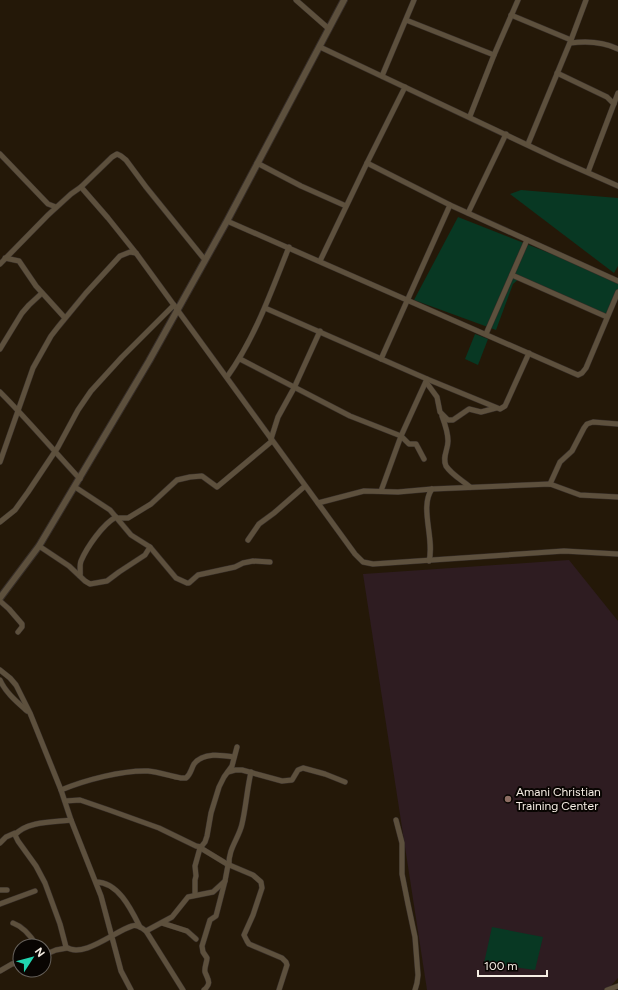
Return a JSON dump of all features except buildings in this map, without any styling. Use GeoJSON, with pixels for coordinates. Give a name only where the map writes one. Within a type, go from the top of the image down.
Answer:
{"type":"FeatureCollection","features":[{"type":"Feature","properties":{"kind":"street"},"geometry":{"type":"LineString","coordinates":[[296,0],[329,30]]}},
{"type":"Feature","properties":{"kind":"street"},"geometry":{"type":"LineString","coordinates":[[0,598],[39,546],[149,361],[175,307],[205,260],[227,221],[344,0]]}},
{"type":"Feature","properties":{"kind":"street"},"geometry":{"type":"LineString","coordinates":[[382,76],[414,0]]}},
{"type":"Feature","properties":{"kind":"street"},"geometry":{"type":"LineString","coordinates":[[470,116],[518,0]]}},
{"type":"Feature","properties":{"kind":"street"},"geometry":{"type":"LineString","coordinates":[[528,144],[586,0]]}},
{"type":"Feature","properties":{"kind":"street"},"geometry":{"type":"LineString","coordinates":[[511,15],[570,42],[603,44],[618,49]]}},
{"type":"Feature","properties":{"kind":"street"},"geometry":{"type":"LineString","coordinates":[[406,20],[494,55]]}},
{"type":"Feature","properties":{"kind":"street"},"geometry":{"type":"LineString","coordinates":[[320,47],[618,186]]}},
{"type":"Feature","properties":{"kind":"street"},"geometry":{"type":"LineString","coordinates":[[557,73],[607,97],[614,104]]}},
{"type":"Feature","properties":{"kind":"street"},"geometry":{"type":"LineString","coordinates":[[320,261],[405,87]]}},
{"type":"Feature","properties":{"kind":"street"},"geometry":{"type":"LineString","coordinates":[[588,172],[618,93]]}},
{"type":"Feature","properties":{"kind":"street"},"geometry":{"type":"LineString","coordinates":[[468,212],[506,134]]}},
{"type":"Feature","properties":{"kind":"street"},"geometry":{"type":"LineString","coordinates":[[0,154],[48,204],[56,207]]}},
{"type":"Feature","properties":{"kind":"street"},"geometry":{"type":"LineString","coordinates":[[0,264],[48,214],[81,187],[112,156],[117,154],[121,156],[205,260]]}},
{"type":"Feature","properties":{"kind":"street"},"geometry":{"type":"LineString","coordinates":[[257,163],[301,186],[346,206]]}},
{"type":"Feature","properties":{"kind":"street"},"geometry":{"type":"LineString","coordinates":[[367,163],[450,205],[618,281]]}},
{"type":"Feature","properties":{"kind":"street"},"geometry":{"type":"LineString","coordinates":[[81,187],[136,253],[271,440],[361,560],[367,564],[564,551],[618,554]]}},
{"type":"Feature","properties":{"kind":"street"},"geometry":{"type":"LineString","coordinates":[[48,204],[48,214]]}},
{"type":"Feature","properties":{"kind":"street"},"geometry":{"type":"LineString","coordinates":[[381,359],[450,205]]}},
{"type":"Feature","properties":{"kind":"street"},"geometry":{"type":"LineString","coordinates":[[227,221],[573,373],[580,374],[586,368],[618,292]]}},
{"type":"Feature","properties":{"kind":"street"},"geometry":{"type":"LineString","coordinates":[[486,334],[527,240]]}},
{"type":"Feature","properties":{"kind":"street"},"geometry":{"type":"LineString","coordinates":[[226,377],[240,359],[265,308],[289,247]]}},
{"type":"Feature","properties":{"kind":"street"},"geometry":{"type":"LineString","coordinates":[[0,462],[33,368],[52,336],[65,318],[120,256],[127,253],[136,253]]}},
{"type":"Feature","properties":{"kind":"street"},"geometry":{"type":"LineString","coordinates":[[5,258],[20,261],[30,278],[65,318]]}},
{"type":"Feature","properties":{"kind":"street"},"geometry":{"type":"LineString","coordinates":[[512,275],[607,318]]}},
{"type":"Feature","properties":{"kind":"street"},"geometry":{"type":"LineString","coordinates":[[0,349],[22,313],[42,293]]}},
{"type":"Feature","properties":{"kind":"street"},"geometry":{"type":"LineString","coordinates":[[0,522],[15,510],[54,452],[78,410],[91,392],[122,357],[175,307]]}},
{"type":"Feature","properties":{"kind":"street"},"geometry":{"type":"LineString","coordinates":[[265,308],[320,331],[426,380],[502,410],[529,353]]}},
{"type":"Feature","properties":{"kind":"street"},"geometry":{"type":"LineString","coordinates":[[80,576],[81,560],[101,530],[117,517],[128,518],[151,504],[180,479],[202,476],[218,487],[271,440],[278,417],[294,388],[320,331]]}},
{"type":"Feature","properties":{"kind":"street"},"geometry":{"type":"LineString","coordinates":[[240,359],[350,416],[401,436],[409,444],[416,444],[424,459]]}},
{"type":"Feature","properties":{"kind":"street"},"geometry":{"type":"LineString","coordinates":[[426,380],[436,395],[448,438],[448,445],[445,454],[446,465],[454,475],[470,487]]}},
{"type":"Feature","properties":{"kind":"street"},"geometry":{"type":"LineString","coordinates":[[381,491],[401,436],[426,380]]}},
{"type":"Feature","properties":{"kind":"street"},"geometry":{"type":"LineString","coordinates":[[0,392],[80,479]]}},
{"type":"Feature","properties":{"kind":"street"},"geometry":{"type":"LineString","coordinates":[[442,415],[450,420],[469,409],[481,412],[496,408]]}},
{"type":"Feature","properties":{"kind":"street"},"geometry":{"type":"LineString","coordinates":[[550,484],[560,462],[572,451],[587,424],[593,422],[618,424]]}},
{"type":"Feature","properties":{"kind":"street"},"geometry":{"type":"LineString","coordinates":[[318,503],[356,493],[550,484],[580,495],[618,498]]}},
{"type":"Feature","properties":{"kind":"street"},"geometry":{"type":"LineString","coordinates":[[248,540],[259,524],[305,486]]}},
{"type":"Feature","properties":{"kind":"street"},"geometry":{"type":"LineString","coordinates":[[75,487],[117,517],[132,535],[150,547],[176,578],[187,583],[198,575],[235,568],[243,563],[253,561],[270,562]]}},
{"type":"Feature","properties":{"kind":"street"},"geometry":{"type":"LineString","coordinates":[[429,561],[431,551],[427,498],[432,489]]}},
{"type":"Feature","properties":{"kind":"street"},"geometry":{"type":"LineString","coordinates":[[39,546],[69,566],[90,584],[105,582],[145,555],[150,547]]}},
{"type":"Feature","properties":{"kind":"street"},"geometry":{"type":"LineString","coordinates":[[0,601],[22,624],[22,627],[18,632]]}},
{"type":"Feature","properties":{"kind":"street"},"geometry":{"type":"LineString","coordinates":[[0,670],[16,685],[30,713],[96,882],[121,971],[131,990]]}},
{"type":"Feature","properties":{"kind":"street"},"geometry":{"type":"LineString","coordinates":[[0,680],[12,696],[30,713]]}},
{"type":"Feature","properties":{"kind":"street"},"geometry":{"type":"LineString","coordinates":[[195,895],[195,866],[200,848],[206,840],[222,780],[232,766],[237,747]]}},
{"type":"Feature","properties":{"kind":"street"},"geometry":{"type":"LineString","coordinates":[[61,790],[83,782],[121,773],[146,771],[186,778],[192,772],[195,763],[204,758],[219,755],[234,757]]}},
{"type":"Feature","properties":{"kind":"street"},"geometry":{"type":"LineString","coordinates":[[227,772],[242,770],[282,781],[291,781],[299,769],[303,768],[325,774],[345,782]]}},
{"type":"Feature","properties":{"kind":"street"},"geometry":{"type":"LineString","coordinates":[[204,990],[209,985],[209,982],[205,971],[207,958],[203,952],[202,946],[210,920],[216,916],[233,845],[242,826],[251,772]]}},
{"type":"Feature","properties":{"kind":"street"},"geometry":{"type":"LineString","coordinates":[[65,801],[80,800],[159,828],[200,848],[229,865],[254,875],[261,882],[262,888],[253,916],[244,935],[246,941],[250,944],[282,958],[286,962],[287,965],[279,990]]}},
{"type":"Feature","properties":{"kind":"street"},"geometry":{"type":"LineString","coordinates":[[0,844],[6,837],[40,823],[71,820]]}},
{"type":"Feature","properties":{"kind":"street"},"geometry":{"type":"LineString","coordinates":[[396,820],[402,843],[402,874],[415,937],[418,975],[415,990]]}},
{"type":"Feature","properties":{"kind":"street"},"geometry":{"type":"LineString","coordinates":[[15,834],[18,841],[36,866],[45,883],[60,924],[64,943],[67,948]]}},
{"type":"Feature","properties":{"kind":"street"},"geometry":{"type":"LineString","coordinates":[[146,931],[175,915],[186,898],[213,892],[225,881]]}},
{"type":"Feature","properties":{"kind":"street"},"geometry":{"type":"LineString","coordinates":[[96,882],[102,882],[109,885],[120,896],[130,908],[140,927]]}},
{"type":"Feature","properties":{"kind":"street"},"geometry":{"type":"LineString","coordinates":[[0,890],[7,890]]}},
{"type":"Feature","properties":{"kind":"street"},"geometry":{"type":"LineString","coordinates":[[0,904],[35,890]]}},
{"type":"Feature","properties":{"kind":"street"},"geometry":{"type":"LineString","coordinates":[[13,923],[19,925],[31,938]]}},
{"type":"Feature","properties":{"kind":"street"},"geometry":{"type":"LineString","coordinates":[[162,923],[187,931],[196,939]]}},
{"type":"Feature","properties":{"kind":"street"},"geometry":{"type":"LineString","coordinates":[[52,952],[67,948],[77,950],[87,948],[132,926],[140,927],[146,931],[183,990]]}},
{"type":"Feature","properties":{"kind":"street"},"geometry":{"type":"LineString","coordinates":[[0,971],[12,964]]}},
{"type":"Feature","properties":{"kind":"street"},"geometry":{"type":"LineString","coordinates":[[607,990],[618,986]]}},
{"type":"Feature","properties":{"kind":"shaded area","name":"Amani Christian Training Center"},"geometry":{"type":"Polygon","coordinates":[[[569,560],[618,621],[618,978],[607,990],[427,990],[363,574],[569,560]]]}},
{"type":"Feature","properties":{"kind":"green space"},"geometry":{"type":"Polygon","coordinates":[[[521,190],[618,198],[618,266],[614,273],[510,194],[521,190]]]}},
{"type":"Feature","properties":{"kind":"green space"},"geometry":{"type":"Polygon","coordinates":[[[458,217],[618,280],[618,296],[609,316],[521,277],[513,284],[496,330],[414,300],[458,217]]]}},
{"type":"Feature","properties":{"kind":"green space"},"geometry":{"type":"Polygon","coordinates":[[[475,334],[488,339],[478,365],[465,359],[475,334]]]}},
{"type":"Feature","properties":{"kind":"green space"},"geometry":{"type":"Polygon","coordinates":[[[492,927],[543,937],[535,970],[484,963],[492,927]]]}},
{"type":"Feature","properties":{"kind":"place","name":"Amani Christian Training Center"},"geometry":{"type":"Point","coordinates":[508,799]}}]}
